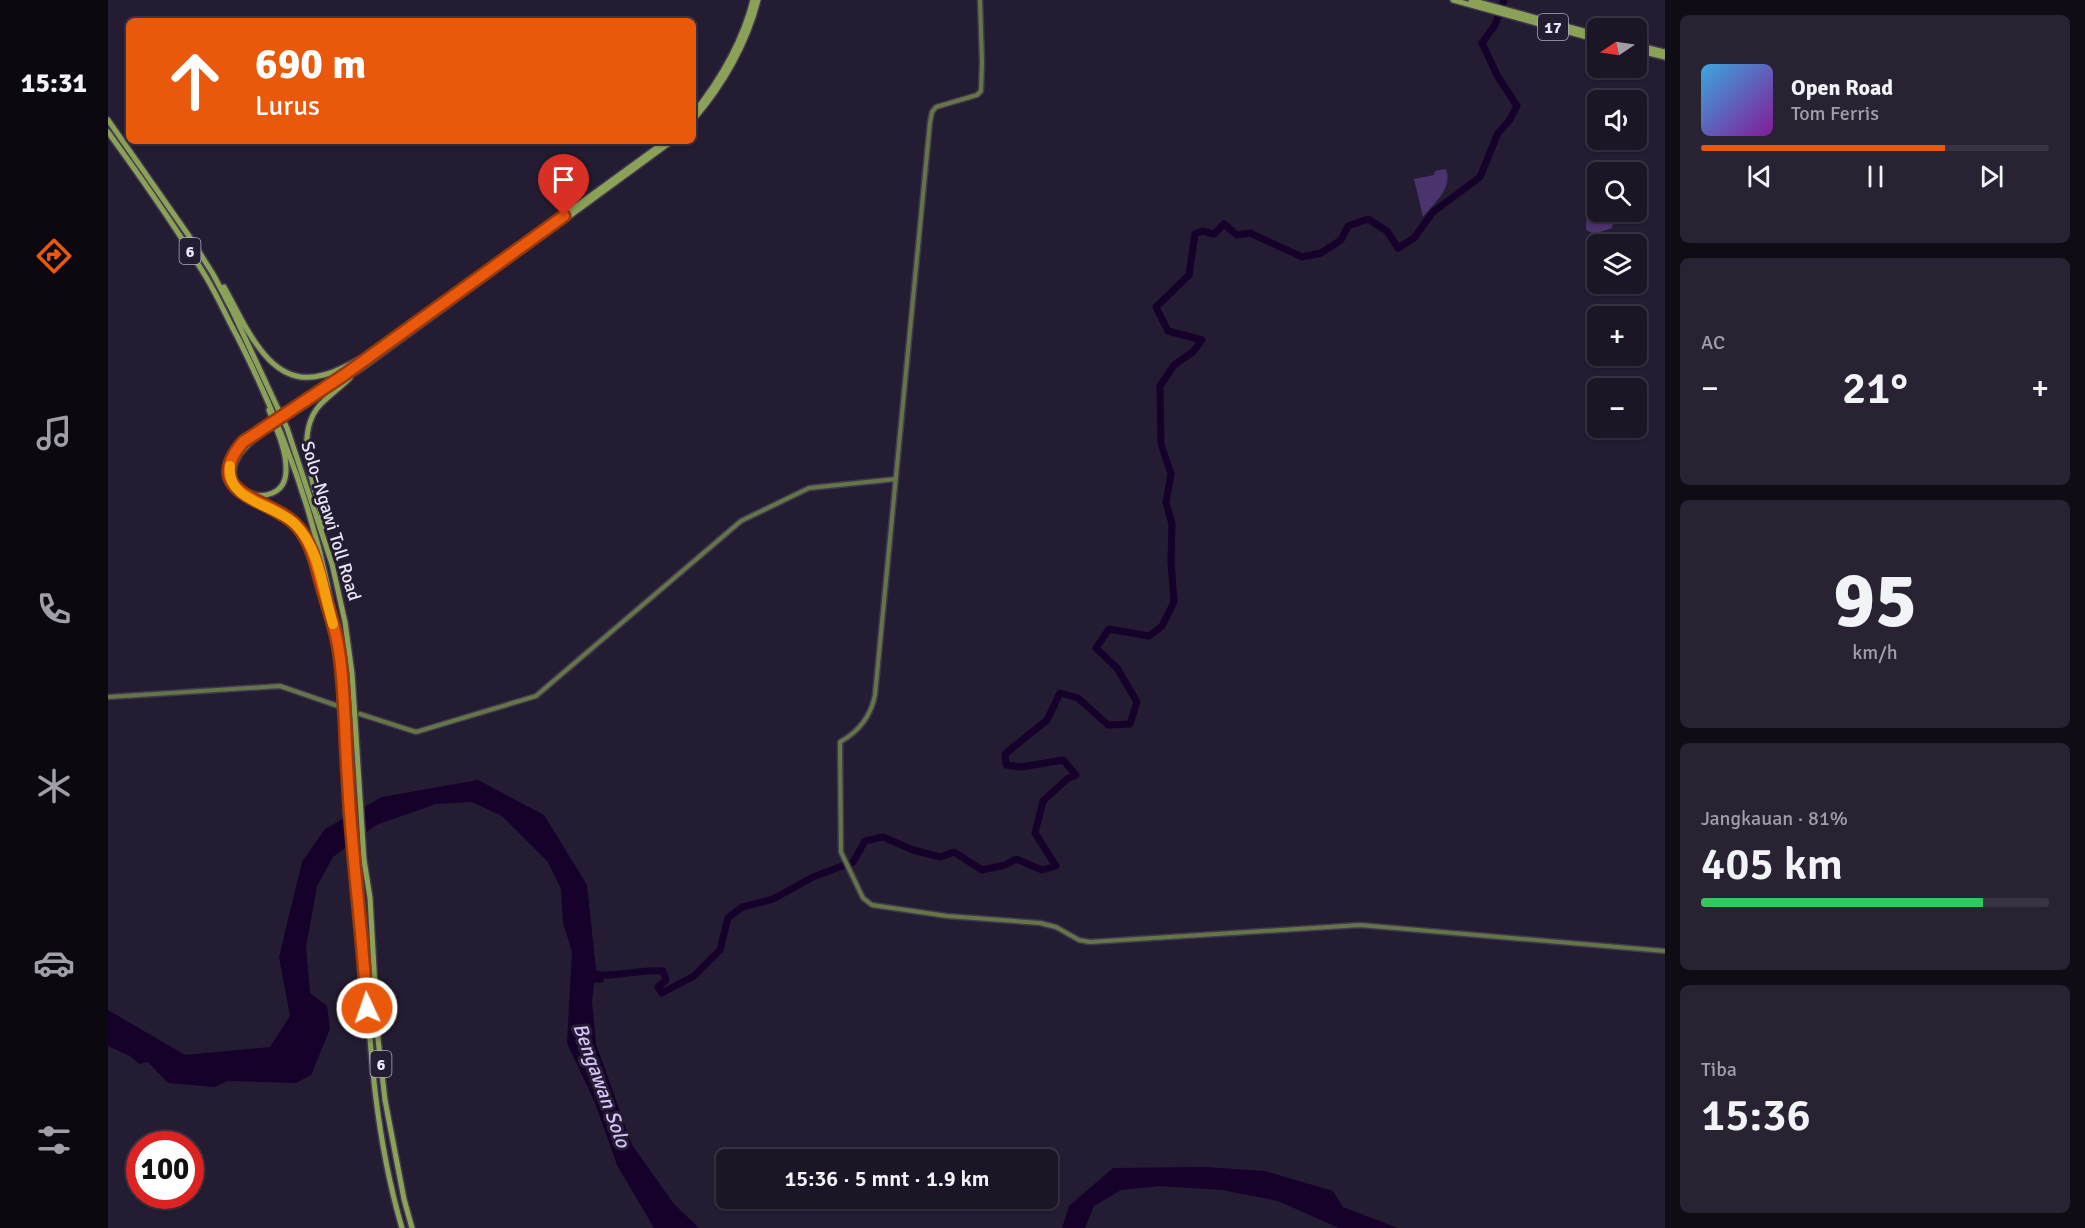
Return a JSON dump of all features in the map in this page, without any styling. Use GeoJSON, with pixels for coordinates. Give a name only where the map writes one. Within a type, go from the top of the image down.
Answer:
{"type":"FeatureCollection","features":[{"type":"Feature","properties":{"kind":"highway"},"geometry":{"type":"LineString","coordinates":[[696,110],[728,65],[755,0]]}},
{"type":"Feature","properties":{"kind":"highway"},"geometry":{"type":"LineString","coordinates":[[696,116],[727,75],[743,42],[755,0]]}},
{"type":"Feature","properties":{"kind":"highway","name":"17"},"geometry":{"type":"LineString","coordinates":[[1453,0],[1492,8],[1587,34]]}},
{"type":"Feature","properties":{"kind":"highway","name":"17"},"geometry":{"type":"LineString","coordinates":[[1471,0],[1492,8]]}},
{"type":"Feature","properties":{"kind":"highway"},"geometry":{"type":"LineString","coordinates":[[1647,48],[1665,52]]}},
{"type":"Feature","properties":{"kind":"highway"},"geometry":{"type":"LineString","coordinates":[[1647,53],[1665,57]]}},
{"type":"Feature","properties":{"kind":"highway","name":"Solo–Ngawi Toll Road"},"geometry":{"type":"LineString","coordinates":[[108,120],[166,200],[213,274],[278,405],[298,456],[326,543],[349,646],[364,860],[370,898],[378,1039],[385,1100],[404,1199],[412,1228]]}},
{"type":"Feature","properties":{"kind":"highway","name":"Solo–Ngawi Toll Road"},"geometry":{"type":"LineString","coordinates":[[108,132],[160,205],[207,279],[258,378],[293,461],[316,535],[337,639],[344,701],[352,834],[376,1108],[402,1228]]}},
{"type":"Feature","properties":{"kind":"highway"},"geometry":{"type":"LineString","coordinates":[[337,639],[314,557],[304,535],[288,518],[238,491],[231,478],[230,464],[236,451],[243,442],[304,403],[662,144]]}},
{"type":"Feature","properties":{"kind":"highway"},"geometry":{"type":"LineString","coordinates":[[304,403],[362,368],[668,144]]}},
{"type":"Feature","properties":{"kind":"highway"},"geometry":{"type":"LineString","coordinates":[[213,274],[222,284],[265,356],[284,372],[304,378],[323,376],[379,349]]}},
{"type":"Feature","properties":{"kind":"highway"},"geometry":{"type":"LineString","coordinates":[[326,543],[308,456],[308,428],[318,408],[362,368]]}},
{"type":"Feature","properties":{"kind":"highway"},"geometry":{"type":"LineString","coordinates":[[258,378],[285,457],[286,469],[278,489],[267,495],[258,496],[241,488],[234,477],[234,470],[236,460],[243,449],[260,433]]}},
{"type":"Feature","properties":{"kind":"street"},"geometry":{"type":"LineString","coordinates":[[980,0],[981,91],[976,95],[936,107],[932,112],[930,122],[874,699],[858,730],[840,742],[841,848],[845,863],[863,898],[876,906],[947,916],[1040,923],[1059,929],[1079,940],[1090,942],[1360,925],[1665,951]]}},
{"type":"Feature","properties":{"kind":"street"},"geometry":{"type":"LineString","coordinates":[[360,714],[416,732],[536,696],[741,521],[813,487],[896,479]]}},
{"type":"Feature","properties":{"kind":"street"},"geometry":{"type":"LineString","coordinates":[[108,696],[280,686],[341,707]]}},
{"type":"Feature","properties":{"kind":"shaded area"},"geometry":{"type":"Polygon","coordinates":[[[1446,169],[1445,189],[1423,217],[1414,179],[1434,175],[1435,171],[1446,169]]]}},
{"type":"Feature","properties":{"kind":"shaded area"},"geometry":{"type":"Polygon","coordinates":[[[1587,218],[1587,222],[1613,222],[1612,228],[1594,234],[1586,230],[1587,218]]]}},
{"type":"Feature","properties":{"kind":"water","name":"Bengawan Solo"},"geometry":{"type":"Polygon","coordinates":[[[478,780],[544,815],[587,885],[596,970],[602,973],[604,982],[594,983],[592,1002],[596,1044],[632,1145],[674,1204],[699,1228],[654,1228],[617,1165],[595,1103],[567,1043],[572,952],[563,923],[561,889],[548,862],[502,816],[472,802],[436,804],[376,825],[333,857],[317,886],[306,947],[310,993],[327,1006],[330,1029],[311,1075],[296,1083],[227,1081],[215,1087],[168,1083],[148,1062],[139,1064],[130,1056],[108,1046],[108,1010],[185,1055],[270,1047],[290,1016],[279,957],[302,862],[325,829],[382,797],[478,780]]]}},
{"type":"Feature","properties":{"kind":"water"},"geometry":{"type":"Polygon","coordinates":[[[1206,1167],[1265,1171],[1333,1191],[1343,1207],[1398,1228],[1339,1228],[1278,1201],[1222,1190],[1159,1186],[1121,1190],[1094,1206],[1085,1228],[1062,1228],[1069,1206],[1113,1168],[1206,1167]]]}},
{"type":"Feature","properties":{"kind":"waterway"},"geometry":{"type":"LineString","coordinates":[[593,975],[663,971],[666,980],[658,987],[662,993],[694,976],[720,950],[728,918],[742,907],[773,899],[813,877],[853,862],[865,841],[883,837],[913,850],[940,857],[954,852],[982,870],[1005,865],[1016,859],[1042,870],[1056,866],[1035,833],[1043,801],[1067,779],[1076,775],[1063,760],[1021,767],[1006,765],[1005,754],[1047,720],[1060,693],[1078,698],[1108,725],[1130,724],[1137,702],[1117,668],[1096,648],[1109,629],[1149,636],[1162,626],[1174,602],[1171,562],[1172,524],[1166,502],[1171,474],[1161,444],[1160,386],[1174,365],[1193,352],[1202,340],[1168,331],[1156,307],[1189,275],[1195,234],[1202,231],[1214,234],[1224,224],[1237,235],[1250,233],[1302,257],[1321,253],[1341,240],[1348,226],[1368,219],[1387,231],[1398,248],[1414,238],[1433,212],[1480,177],[1498,133],[1509,121],[1517,106],[1497,75],[1482,43],[1495,25],[1504,0]]}},
{"type":"Feature","properties":{"kind":"tunnel"},"geometry":{"type":"LineString","coordinates":[[342,708],[360,714]]}},
{"type":"Feature","properties":{"kind":"slow traffic"},"geometry":{"type":"LineString","coordinates":[[230,466],[233,485],[238,491],[288,518],[304,535],[314,557],[333,624]]}},
{"type":"Feature","properties":{"kind":"route"},"geometry":{"type":"LineString","coordinates":[[367,1008],[346,765],[344,701],[337,639],[314,557],[304,535],[288,518],[238,491],[233,485],[229,471],[230,464],[243,442],[344,375],[564,216]]}}]}
